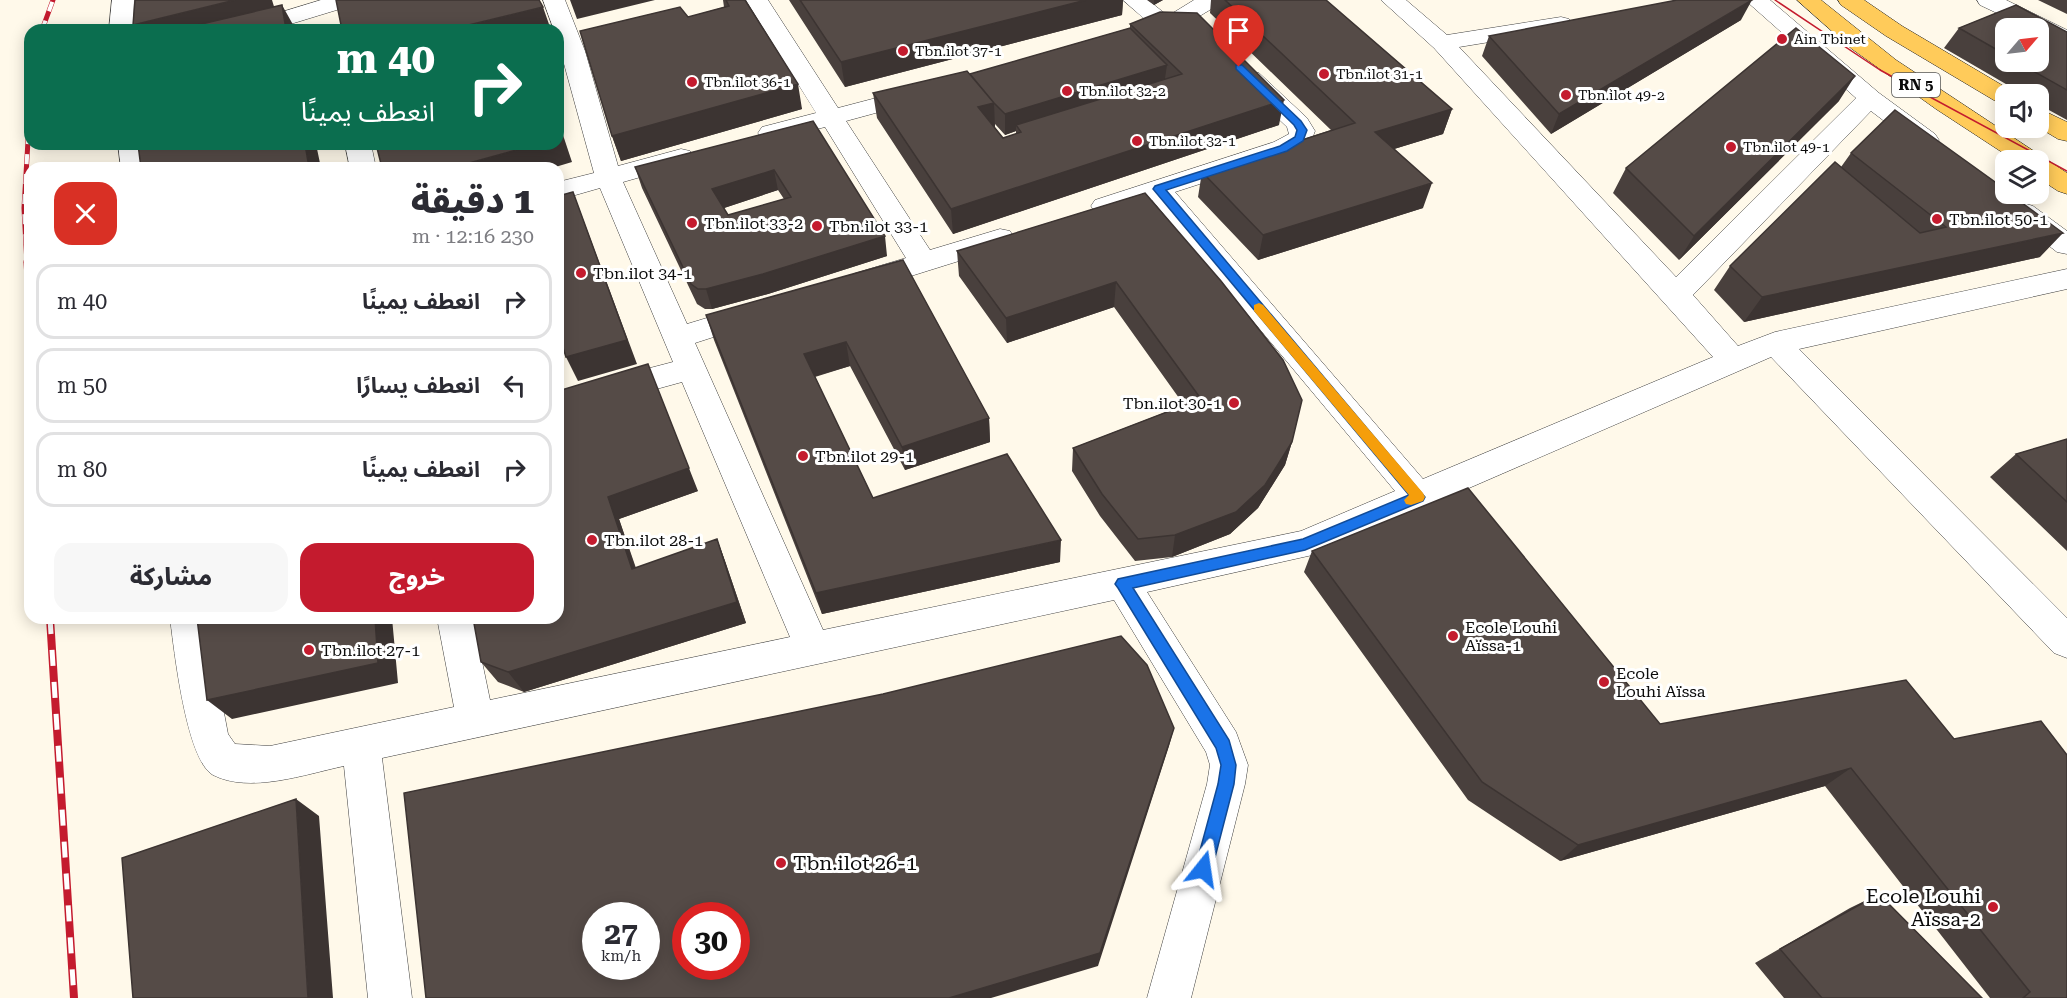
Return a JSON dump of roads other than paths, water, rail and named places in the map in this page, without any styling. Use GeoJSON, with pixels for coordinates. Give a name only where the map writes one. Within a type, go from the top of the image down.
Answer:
{"type":"FeatureCollection","features":[{"type":"Feature","properties":{"kind":"main road","name":"RN 5"},"geometry":{"type":"LineString","coordinates":[[1808,0],[1825,16],[1904,77],[2016,150]]}},
{"type":"Feature","properties":{"kind":"main road","name":"RN 5"},"geometry":{"type":"LineString","coordinates":[[1849,0],[1894,31],[1995,91]]}},
{"type":"Feature","properties":{"kind":"main road"},"geometry":{"type":"LineString","coordinates":[[2049,122],[2067,133]]}},
{"type":"Feature","properties":{"kind":"main road"},"geometry":{"type":"LineString","coordinates":[[2049,173],[2067,185]]}},
{"type":"Feature","properties":{"kind":"street"},"geometry":{"type":"LineString","coordinates":[[121,24],[123,0]]}},
{"type":"Feature","properties":{"kind":"street"},"geometry":{"type":"LineString","coordinates":[[554,0],[576,50],[608,177],[814,650]]}},
{"type":"Feature","properties":{"kind":"street"},"geometry":{"type":"LineString","coordinates":[[1134,0],[1167,26],[1196,31],[1210,39]]}},
{"type":"Feature","properties":{"kind":"street"},"geometry":{"type":"LineString","coordinates":[[1132,36],[1167,26],[1210,0]]}},
{"type":"Feature","properties":{"kind":"street"},"geometry":{"type":"LineString","coordinates":[[1392,0],[1442,43],[1676,295],[1733,360]]}},
{"type":"Feature","properties":{"kind":"street"},"geometry":{"type":"LineString","coordinates":[[1756,0],[1870,98],[1945,154]]}},
{"type":"Feature","properties":{"kind":"street"},"geometry":{"type":"LineString","coordinates":[[1988,0],[2067,39]]}},
{"type":"Feature","properties":{"kind":"street"},"geometry":{"type":"LineString","coordinates":[[752,2],[833,117],[924,262]]}},
{"type":"Feature","properties":{"kind":"street"},"geometry":{"type":"LineString","coordinates":[[265,24],[330,3],[330,24]]}},
{"type":"Feature","properties":{"kind":"street"},"geometry":{"type":"LineString","coordinates":[[1442,43],[1581,20]]}},
{"type":"Feature","properties":{"kind":"street"},"geometry":{"type":"LineString","coordinates":[[1080,213],[1283,148],[1300,138],[1302,130],[1298,123],[1234,62]]}},
{"type":"Feature","properties":{"kind":"street"},"geometry":{"type":"LineString","coordinates":[[754,138],[937,89]]}},
{"type":"Feature","properties":{"kind":"street"},"geometry":{"type":"LineString","coordinates":[[1676,295],[1870,98]]}},
{"type":"Feature","properties":{"kind":"street"},"geometry":{"type":"LineString","coordinates":[[564,189],[698,153]]}},
{"type":"Feature","properties":{"kind":"street"},"geometry":{"type":"LineString","coordinates":[[1158,189],[1419,497]]}},
{"type":"Feature","properties":{"kind":"street"},"geometry":{"type":"LineString","coordinates":[[2012,204],[2067,245]]}},
{"type":"Feature","properties":{"kind":"street"},"geometry":{"type":"LineString","coordinates":[[834,290],[1024,231]]}},
{"type":"Feature","properties":{"kind":"street"},"geometry":{"type":"LineString","coordinates":[[189,624],[210,741],[224,761],[270,764],[1305,544],[1775,343],[2067,279]]}},
{"type":"Feature","properties":{"kind":"street"},"geometry":{"type":"LineString","coordinates":[[678,337],[778,306]]}},
{"type":"Feature","properties":{"kind":"street"},"geometry":{"type":"LineString","coordinates":[[1775,343],[2067,642]]}},
{"type":"Feature","properties":{"kind":"street"},"geometry":{"type":"LineString","coordinates":[[564,402],[691,368]]}},
{"type":"Feature","properties":{"kind":"street"},"geometry":{"type":"LineString","coordinates":[[1123,584],[1223,745],[1228,765],[1226,784],[1168,998]]}},
{"type":"Feature","properties":{"kind":"street"},"geometry":{"type":"LineString","coordinates":[[455,624],[476,722]]}},
{"type":"Feature","properties":{"kind":"street"},"geometry":{"type":"LineString","coordinates":[[361,746],[390,998]]}},
{"type":"Feature","properties":{"kind":"tram line"},"geometry":{"type":"LineString","coordinates":[[1775,0],[1880,70],[2067,171]]}},
{"type":"Feature","properties":{"kind":"railway"},"geometry":{"type":"LineString","coordinates":[[44,24],[53,0]]}},
{"type":"Feature","properties":{"kind":"railway"},"geometry":{"type":"LineString","coordinates":[[27,150],[27,162]]}},
{"type":"Feature","properties":{"kind":"railway"},"geometry":{"type":"LineString","coordinates":[[50,624],[74,998]]}},
{"type":"Feature","properties":{"kind":"place","name":"Ain Tbinet"},"geometry":{"type":"Point","coordinates":[1782,39]}},
{"type":"Feature","properties":{"kind":"place","name":"Tbn.ilot 37-1"},"geometry":{"type":"Point","coordinates":[903,51]}},
{"type":"Feature","properties":{"kind":"place","name":"Tbn.ilot 31-1"},"geometry":{"type":"Point","coordinates":[1324,74]}},
{"type":"Feature","properties":{"kind":"place","name":"Tbn.ilot 36-1"},"geometry":{"type":"Point","coordinates":[692,82]}},
{"type":"Feature","properties":{"kind":"place","name":"Tbn.ilot 32-2"},"geometry":{"type":"Point","coordinates":[1067,91]}},
{"type":"Feature","properties":{"kind":"place","name":"Tbn.ilot 49-2"},"geometry":{"type":"Point","coordinates":[1566,95]}},
{"type":"Feature","properties":{"kind":"place","name":"Tbn.ilot 32-1"},"geometry":{"type":"Point","coordinates":[1137,141]}},
{"type":"Feature","properties":{"kind":"place","name":"Tbn.ilot 49-1"},"geometry":{"type":"Point","coordinates":[1731,147]}},
{"type":"Feature","properties":{"kind":"place","name":"Tbn.ilot 50-1"},"geometry":{"type":"Point","coordinates":[1937,219]}},
{"type":"Feature","properties":{"kind":"place","name":"Tbn.ilot 33-2"},"geometry":{"type":"Point","coordinates":[692,223]}},
{"type":"Feature","properties":{"kind":"place","name":"Tbn.ilot 33-1"},"geometry":{"type":"Point","coordinates":[817,226]}},
{"type":"Feature","properties":{"kind":"place","name":"Tbn.ilot 34-1"},"geometry":{"type":"Point","coordinates":[581,273]}},
{"type":"Feature","properties":{"kind":"place","name":"Tbn.ilot 30-1"},"geometry":{"type":"Point","coordinates":[1234,403]}},
{"type":"Feature","properties":{"kind":"place","name":"Tbn.ilot 29-1"},"geometry":{"type":"Point","coordinates":[803,456]}},
{"type":"Feature","properties":{"kind":"place","name":"Tbn.ilot 28-1"},"geometry":{"type":"Point","coordinates":[592,540]}},
{"type":"Feature","properties":{"kind":"place","name":"Ecole Louhi Aïssa-1"},"geometry":{"type":"Point","coordinates":[1453,636]}},
{"type":"Feature","properties":{"kind":"place","name":"Tbn.ilot 27-1"},"geometry":{"type":"Point","coordinates":[309,650]}},
{"type":"Feature","properties":{"kind":"place","name":"Ecole Louhi Aïssa"},"geometry":{"type":"Point","coordinates":[1604,682]}},
{"type":"Feature","properties":{"kind":"place","name":"Tbn.ilot 26-1"},"geometry":{"type":"Point","coordinates":[781,863]}},
{"type":"Feature","properties":{"kind":"place","name":"Ecole Louhi Aïssa-2"},"geometry":{"type":"Point","coordinates":[1993,907]}}]}
